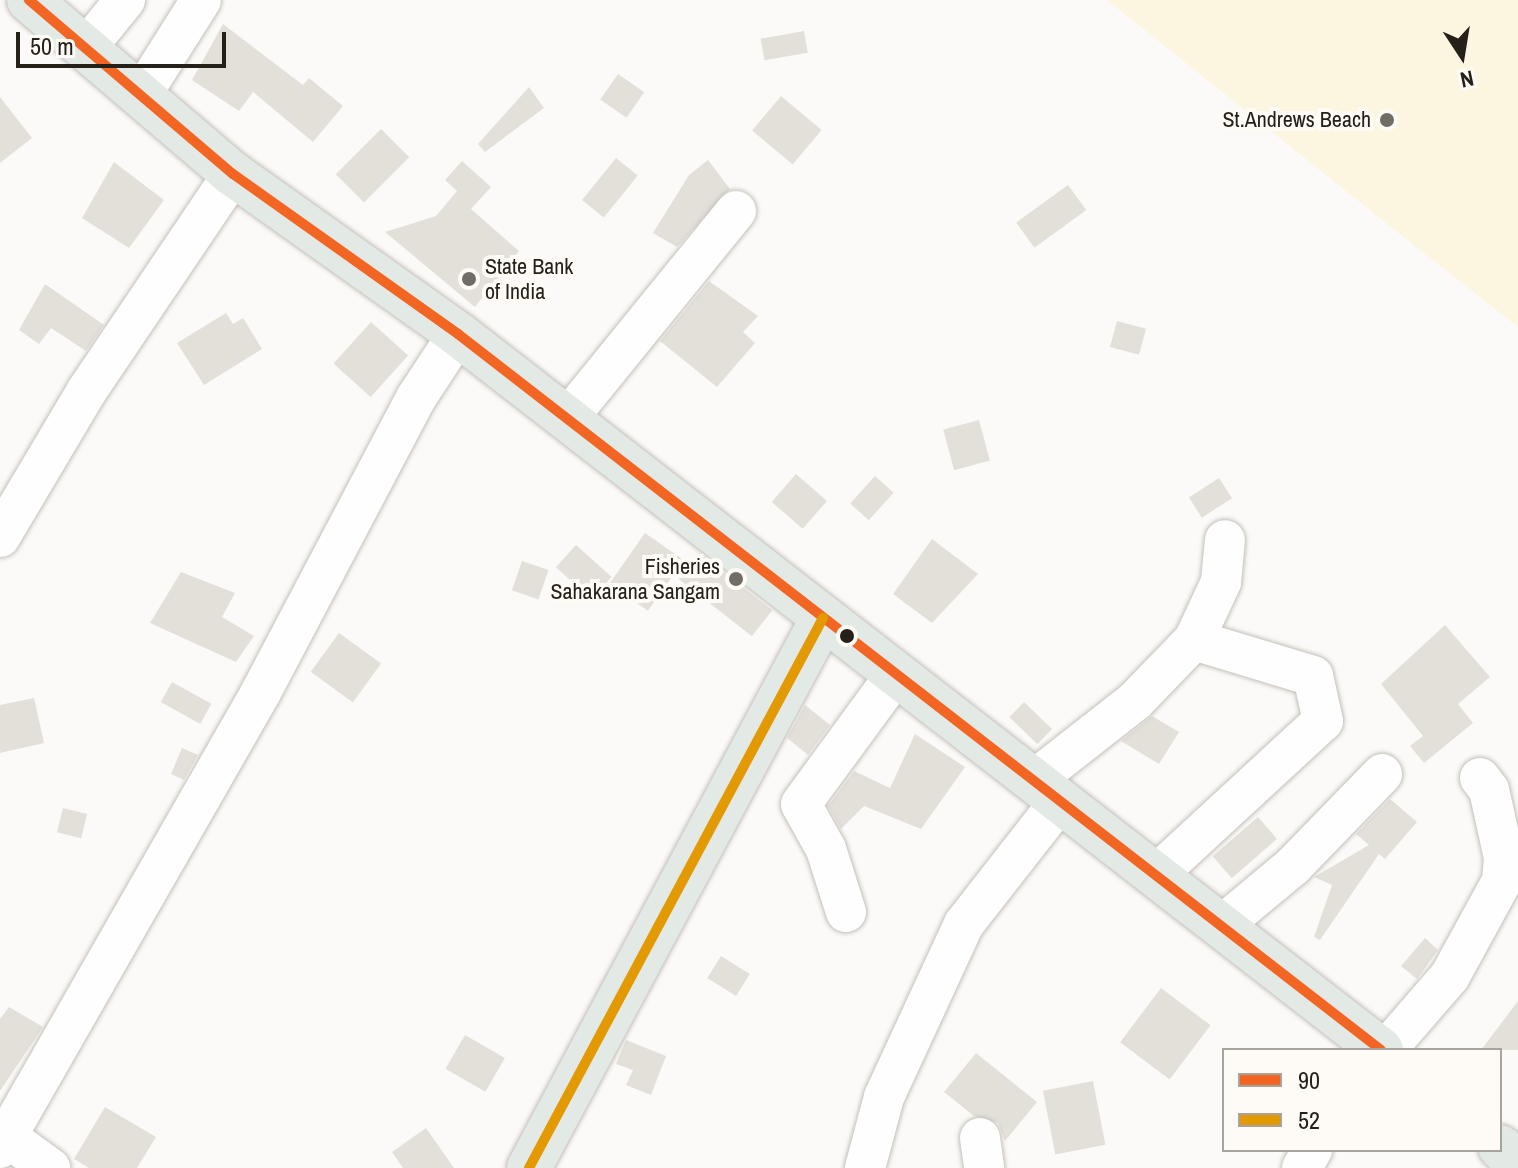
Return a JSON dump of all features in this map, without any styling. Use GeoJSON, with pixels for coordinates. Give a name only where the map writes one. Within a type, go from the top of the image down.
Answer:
{"type":"FeatureCollection","features":[{"type":"Feature","properties":{"kind":"main road"},"geometry":{"type":"LineString","coordinates":[[29,0],[233,174],[458,334],[1380,1048]]}},
{"type":"Feature","properties":{"kind":"main road"},"geometry":{"type":"LineString","coordinates":[[529,1168],[823,618]]}},
{"type":"Feature","properties":{"kind":"street"},"geometry":{"type":"LineString","coordinates":[[86,48],[125,0]]}},
{"type":"Feature","properties":{"kind":"street"},"geometry":{"type":"LineString","coordinates":[[141,95],[201,0]]}},
{"type":"Feature","properties":{"kind":"street"},"geometry":{"type":"LineString","coordinates":[[0,537],[86,392],[233,174]]}},
{"type":"Feature","properties":{"kind":"street"},"geometry":{"type":"LineString","coordinates":[[567,419],[736,211]]}},
{"type":"Feature","properties":{"kind":"street"},"geometry":{"type":"LineString","coordinates":[[50,1168],[2,1139],[261,692],[416,398],[458,334]]}},
{"type":"Feature","properties":{"kind":"street"},"geometry":{"type":"LineString","coordinates":[[862,1167],[884,1097],[964,924],[1046,791],[1194,640],[1221,582],[1225,540]]}},
{"type":"Feature","properties":{"kind":"street"},"geometry":{"type":"LineString","coordinates":[[1156,875],[1323,721],[1313,676],[1194,640]]}},
{"type":"Feature","properties":{"kind":"street"},"geometry":{"type":"LineString","coordinates":[[846,912],[826,849],[801,804],[896,674]]}},
{"type":"Feature","properties":{"kind":"street"},"geometry":{"type":"LineString","coordinates":[[1221,926],[1293,866],[1382,774]]}},
{"type":"Feature","properties":{"kind":"street"},"geometry":{"type":"LineString","coordinates":[[1385,1048],[1450,976],[1502,881],[1504,858],[1489,790],[1480,778]]}},
{"type":"Feature","properties":{"kind":"sand","name":"St.Andrews Beach"},"geometry":{"type":"Polygon","coordinates":[[[1107,0],[1518,0],[1518,327],[1406,239],[1107,0]]]}},
{"type":"Feature","properties":{"kind":"building"},"geometry":{"type":"Polygon","coordinates":[[[223,24],[303,85],[309,78],[343,106],[313,142],[253,92],[239,111],[192,80],[223,24]]]}},
{"type":"Feature","properties":{"kind":"building"},"geometry":{"type":"Polygon","coordinates":[[[804,31],[808,53],[764,60],[761,39],[804,31]]]}},
{"type":"Feature","properties":{"kind":"building"},"geometry":{"type":"Polygon","coordinates":[[[618,74],[644,92],[626,118],[600,99],[618,74]]]}},
{"type":"Feature","properties":{"kind":"building"},"geometry":{"type":"Polygon","coordinates":[[[529,87],[544,108],[485,152],[478,144],[529,87]]]}},
{"type":"Feature","properties":{"kind":"building"},"geometry":{"type":"Polygon","coordinates":[[[781,96],[822,130],[793,165],[752,130],[781,96]]]}},
{"type":"Feature","properties":{"kind":"building"},"geometry":{"type":"Polygon","coordinates":[[[0,97],[32,138],[0,163],[0,97]]]}},
{"type":"Feature","properties":{"kind":"building"},"geometry":{"type":"Polygon","coordinates":[[[381,129],[409,157],[364,203],[336,174],[381,129]]]}},
{"type":"Feature","properties":{"kind":"building"},"geometry":{"type":"Polygon","coordinates":[[[616,158],[638,176],[604,218],[582,200],[616,158]]]}},
{"type":"Feature","properties":{"kind":"building"},"geometry":{"type":"Polygon","coordinates":[[[708,160],[730,189],[677,247],[653,233],[689,175],[708,160]]]}},
{"type":"Feature","properties":{"kind":"building","name":"State Bank of India"},"geometry":{"type":"Polygon","coordinates":[[[462,161],[491,187],[471,209],[519,251],[475,307],[385,232],[436,216],[457,191],[445,180],[462,161]]]}},
{"type":"Feature","properties":{"kind":"building"},"geometry":{"type":"Polygon","coordinates":[[[114,162],[164,200],[129,248],[82,218],[114,162]]]}},
{"type":"Feature","properties":{"kind":"building"},"geometry":{"type":"Polygon","coordinates":[[[1068,185],[1086,210],[1034,248],[1016,223],[1068,185]]]}},
{"type":"Feature","properties":{"kind":"building"},"geometry":{"type":"Polygon","coordinates":[[[709,281],[758,316],[743,332],[755,343],[717,387],[660,341],[709,281]]]}},
{"type":"Feature","properties":{"kind":"building"},"geometry":{"type":"Polygon","coordinates":[[[45,284],[104,325],[86,351],[51,328],[39,344],[19,330],[45,284]]]}},
{"type":"Feature","properties":{"kind":"building"},"geometry":{"type":"Polygon","coordinates":[[[226,313],[233,324],[243,318],[262,349],[204,385],[177,343],[226,313]]]}},
{"type":"Feature","properties":{"kind":"building"},"geometry":{"type":"Polygon","coordinates":[[[1117,321],[1146,329],[1139,355],[1110,347],[1117,321]]]}},
{"type":"Feature","properties":{"kind":"building"},"geometry":{"type":"Polygon","coordinates":[[[371,322],[408,355],[371,397],[334,364],[371,322]]]}},
{"type":"Feature","properties":{"kind":"building"},"geometry":{"type":"Polygon","coordinates":[[[979,420],[990,461],[954,470],[943,430],[979,420]]]}},
{"type":"Feature","properties":{"kind":"building"},"geometry":{"type":"Polygon","coordinates":[[[796,474],[827,501],[803,529],[772,502],[796,474]]]}},
{"type":"Feature","properties":{"kind":"building"},"geometry":{"type":"Polygon","coordinates":[[[875,476],[894,493],[869,520],[850,503],[875,476]]]}},
{"type":"Feature","properties":{"kind":"building"},"geometry":{"type":"Polygon","coordinates":[[[1219,478],[1232,498],[1202,518],[1189,498],[1219,478]]]}},
{"type":"Feature","properties":{"kind":"building"},"geometry":{"type":"Polygon","coordinates":[[[645,533],[684,560],[648,611],[609,584],[645,533]]]}},
{"type":"Feature","properties":{"kind":"building"},"geometry":{"type":"Polygon","coordinates":[[[932,539],[978,574],[932,623],[893,594],[932,539]]]}},
{"type":"Feature","properties":{"kind":"building"},"geometry":{"type":"Polygon","coordinates":[[[576,545],[612,577],[592,599],[556,567],[576,545]]]}},
{"type":"Feature","properties":{"kind":"building"},"geometry":{"type":"Polygon","coordinates":[[[699,553],[772,610],[752,636],[679,579],[699,553]]]}},
{"type":"Feature","properties":{"kind":"building"},"geometry":{"type":"Polygon","coordinates":[[[522,561],[548,570],[538,599],[512,590],[522,561]]]}},
{"type":"Feature","properties":{"kind":"building"},"geometry":{"type":"Polygon","coordinates":[[[181,572],[235,593],[222,617],[254,636],[236,662],[150,623],[181,572]]]}},
{"type":"Feature","properties":{"kind":"building"},"geometry":{"type":"Polygon","coordinates":[[[1445,625],[1490,677],[1458,704],[1473,723],[1424,763],[1410,746],[1423,736],[1381,684],[1445,625]]]}},
{"type":"Feature","properties":{"kind":"building"},"geometry":{"type":"Polygon","coordinates":[[[339,633],[381,664],[353,702],[311,672],[339,633]]]}},
{"type":"Feature","properties":{"kind":"building"},"geometry":{"type":"Polygon","coordinates":[[[172,682],[211,704],[200,724],[161,702],[172,682]]]}},
{"type":"Feature","properties":{"kind":"building"},"geometry":{"type":"Polygon","coordinates":[[[34,698],[44,743],[0,753],[0,705],[34,698]]]}},
{"type":"Feature","properties":{"kind":"building"},"geometry":{"type":"Polygon","coordinates":[[[1024,702],[1052,729],[1037,744],[1009,717],[1024,702]]]}},
{"type":"Feature","properties":{"kind":"building"},"geometry":{"type":"Polygon","coordinates":[[[805,705],[830,725],[808,755],[787,738],[805,705]]]}},
{"type":"Feature","properties":{"kind":"building"},"geometry":{"type":"Polygon","coordinates":[[[1152,716],[1179,732],[1159,764],[1121,741],[1152,716]]]}},
{"type":"Feature","properties":{"kind":"building"},"geometry":{"type":"Polygon","coordinates":[[[915,734],[965,767],[921,829],[864,806],[841,829],[828,806],[854,771],[890,788],[915,734]]]}},
{"type":"Feature","properties":{"kind":"building"},"geometry":{"type":"Polygon","coordinates":[[[182,748],[198,755],[184,780],[171,774],[182,748]]]}},
{"type":"Feature","properties":{"kind":"building"},"geometry":{"type":"Polygon","coordinates":[[[1390,799],[1417,822],[1385,859],[1379,854],[1320,940],[1314,937],[1332,885],[1314,877],[1369,845],[1356,834],[1390,799]]]}},
{"type":"Feature","properties":{"kind":"building"},"geometry":{"type":"Polygon","coordinates":[[[63,808],[87,814],[81,838],[57,832],[63,808]]]}},
{"type":"Feature","properties":{"kind":"building"},"geometry":{"type":"Polygon","coordinates":[[[1258,817],[1277,839],[1232,878],[1213,856],[1258,817]]]}},
{"type":"Feature","properties":{"kind":"building"},"geometry":{"type":"Polygon","coordinates":[[[1425,938],[1438,950],[1417,979],[1401,966],[1425,938]]]}},
{"type":"Feature","properties":{"kind":"building"},"geometry":{"type":"Polygon","coordinates":[[[721,956],[750,974],[736,996],[707,978],[721,956]]]}},
{"type":"Feature","properties":{"kind":"building"},"geometry":{"type":"Polygon","coordinates":[[[1161,988],[1211,1025],[1170,1080],[1120,1042],[1161,988]]]}},
{"type":"Feature","properties":{"kind":"building"},"geometry":{"type":"Polygon","coordinates":[[[1518,1001],[1518,1050],[1483,1048],[1518,1001]]]}},
{"type":"Feature","properties":{"kind":"building"},"geometry":{"type":"Polygon","coordinates":[[[9,1007],[43,1027],[0,1091],[0,1019],[9,1007]]]}},
{"type":"Feature","properties":{"kind":"building"},"geometry":{"type":"Polygon","coordinates":[[[465,1035],[505,1058],[485,1092],[445,1069],[465,1035]]]}},
{"type":"Feature","properties":{"kind":"building"},"geometry":{"type":"Polygon","coordinates":[[[626,1040],[666,1056],[651,1095],[626,1085],[633,1070],[616,1064],[626,1040]]]}},
{"type":"Feature","properties":{"kind":"building"},"geometry":{"type":"Polygon","coordinates":[[[976,1053],[1037,1102],[1005,1141],[998,1123],[974,1116],[944,1092],[976,1053]]]}},
{"type":"Feature","properties":{"kind":"building"},"geometry":{"type":"Polygon","coordinates":[[[1093,1081],[1105,1145],[1055,1155],[1043,1091],[1093,1081]]]}},
{"type":"Feature","properties":{"kind":"building"},"geometry":{"type":"Polygon","coordinates":[[[105,1107],[156,1137],[137,1168],[89,1168],[74,1159],[105,1107]]]}},
{"type":"Feature","properties":{"kind":"building"},"geometry":{"type":"Polygon","coordinates":[[[426,1128],[454,1168],[403,1168],[392,1152],[426,1128]]]}},
{"type":"Feature","properties":{"kind":"transit line","name":"90"},"geometry":{"type":"LineString","coordinates":[[29,0],[233,174],[458,334],[1378,1048]]}},
{"type":"Feature","properties":{"kind":"transit line","name":"52"},"geometry":{"type":"LineString","coordinates":[[529,1168],[823,618]]}},
{"type":"Feature","properties":{"kind":"place","name":"St.Andrews Beach"},"geometry":{"type":"Point","coordinates":[1387,120]}},
{"type":"Feature","properties":{"kind":"place","name":"State Bank of India"},"geometry":{"type":"Point","coordinates":[469,279]}},
{"type":"Feature","properties":{"kind":"place","name":"Fisheries Sahakarana Sangam"},"geometry":{"type":"Point","coordinates":[736,579]}}]}
